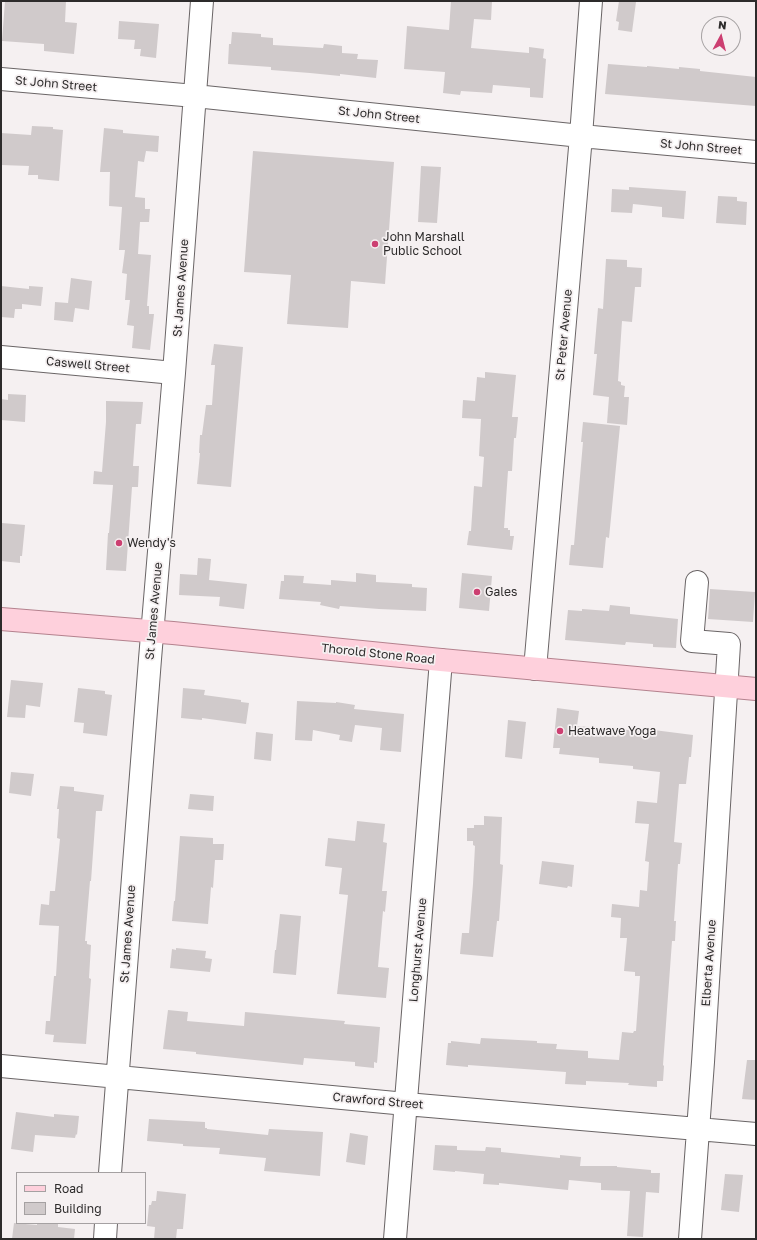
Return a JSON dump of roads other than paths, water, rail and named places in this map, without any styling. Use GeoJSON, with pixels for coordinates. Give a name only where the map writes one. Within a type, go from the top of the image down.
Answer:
{"type":"FeatureCollection","features":[{"type":"Feature","properties":{"kind":"main road","name":"Thorold Stone Road"},"geometry":{"type":"LineString","coordinates":[[1,618],[756,689]]}},
{"type":"Feature","properties":{"kind":"street","name":"St James Avenue"},"geometry":{"type":"LineString","coordinates":[[110,1172],[202,1]]}},
{"type":"Feature","properties":{"kind":"street","name":"St Peter Avenue"},"geometry":{"type":"LineString","coordinates":[[535,669],[582,136],[591,1]]}},
{"type":"Feature","properties":{"kind":"street","name":"St John Street"},"geometry":{"type":"LineString","coordinates":[[1,79],[195,96],[582,136],[756,152]]}},
{"type":"Feature","properties":{"kind":"street","name":"Caswell Street"},"geometry":{"type":"LineString","coordinates":[[1,357],[174,373]]}},
{"type":"Feature","properties":{"kind":"street","name":"Elberta Avenue"},"geometry":{"type":"LineString","coordinates":[[690,1239],[729,644],[692,641],[697,582]]}},
{"type":"Feature","properties":{"kind":"street","name":"Longhurst Avenue"},"geometry":{"type":"LineString","coordinates":[[395,1239],[441,660]]}},
{"type":"Feature","properties":{"kind":"street","name":"Crawford Street"},"geometry":{"type":"LineString","coordinates":[[1,1066],[406,1104],[756,1134]]}},
{"type":"Feature","properties":{"kind":"street"},"geometry":{"type":"LineString","coordinates":[[105,1239],[106,1224]]}},
{"type":"Feature","properties":{"kind":"place","name":"John Marshall Public School"},"geometry":{"type":"Point","coordinates":[375,244]}},
{"type":"Feature","properties":{"kind":"place","name":"Wendy's"},"geometry":{"type":"Point","coordinates":[119,543]}},
{"type":"Feature","properties":{"kind":"place","name":"Gales"},"geometry":{"type":"Point","coordinates":[477,592]}},
{"type":"Feature","properties":{"kind":"place","name":"Heatwave Yoga"},"geometry":{"type":"Point","coordinates":[560,731]}}]}
